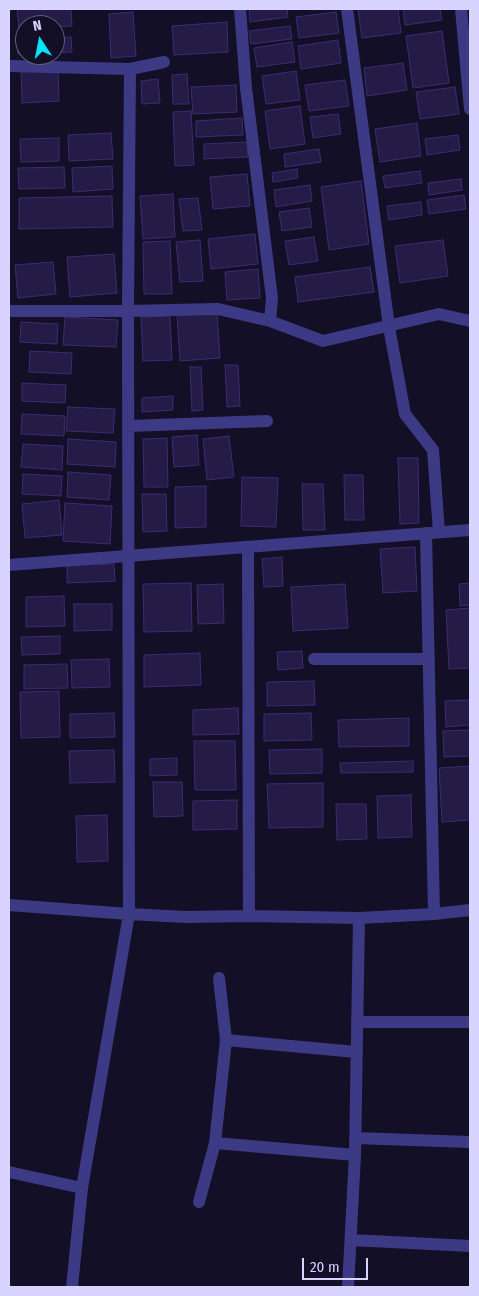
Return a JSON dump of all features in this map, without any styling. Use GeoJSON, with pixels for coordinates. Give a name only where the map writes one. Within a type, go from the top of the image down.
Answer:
{"type":"FeatureCollection","features":[{"type":"Feature","properties":{"kind":"street"},"geometry":{"type":"LineString","coordinates":[[240,9],[246,88],[272,298],[270,321]]}},
{"type":"Feature","properties":{"kind":"street"},"geometry":{"type":"LineString","coordinates":[[347,9],[389,327],[405,414],[433,450],[439,532]]}},
{"type":"Feature","properties":{"kind":"street"},"geometry":{"type":"LineString","coordinates":[[461,9],[470,109]]}},
{"type":"Feature","properties":{"kind":"street"},"geometry":{"type":"LineString","coordinates":[[9,66],[130,69],[164,62]]}},
{"type":"Feature","properties":{"kind":"street"},"geometry":{"type":"LineString","coordinates":[[72,1287],[82,1188],[130,914],[128,311],[130,69]]}},
{"type":"Feature","properties":{"kind":"street"},"geometry":{"type":"LineString","coordinates":[[9,311],[218,309],[270,321],[323,342],[439,314],[470,321]]}},
{"type":"Feature","properties":{"kind":"street"},"geometry":{"type":"LineString","coordinates":[[128,426],[267,421]]}},
{"type":"Feature","properties":{"kind":"street"},"geometry":{"type":"LineString","coordinates":[[9,565],[470,530]]}},
{"type":"Feature","properties":{"kind":"street"},"geometry":{"type":"LineString","coordinates":[[426,533],[434,914]]}},
{"type":"Feature","properties":{"kind":"street"},"geometry":{"type":"LineString","coordinates":[[248,547],[249,916]]}},
{"type":"Feature","properties":{"kind":"street"},"geometry":{"type":"LineString","coordinates":[[314,659],[429,659]]}},
{"type":"Feature","properties":{"kind":"street"},"geometry":{"type":"LineString","coordinates":[[9,905],[186,917],[360,918],[470,910]]}},
{"type":"Feature","properties":{"kind":"street"},"geometry":{"type":"LineString","coordinates":[[348,1287],[355,1155],[360,918]]}},
{"type":"Feature","properties":{"kind":"street"},"geometry":{"type":"LineString","coordinates":[[199,1202],[215,1143],[226,1040],[219,978]]}},
{"type":"Feature","properties":{"kind":"street"},"geometry":{"type":"LineString","coordinates":[[357,1022],[470,1022]]}},
{"type":"Feature","properties":{"kind":"street"},"geometry":{"type":"LineString","coordinates":[[226,1040],[356,1052]]}},
{"type":"Feature","properties":{"kind":"street"},"geometry":{"type":"LineString","coordinates":[[355,1138],[470,1142]]}},
{"type":"Feature","properties":{"kind":"street"},"geometry":{"type":"LineString","coordinates":[[215,1143],[355,1155]]}},
{"type":"Feature","properties":{"kind":"street"},"geometry":{"type":"LineString","coordinates":[[9,1172],[82,1188]]}},
{"type":"Feature","properties":{"kind":"street"},"geometry":{"type":"LineString","coordinates":[[350,1240],[470,1246]]}},
{"type":"Feature","properties":{"kind":"building"},"geometry":{"type":"Polygon","coordinates":[[[17,9],[71,9],[72,26],[65,26],[65,15],[18,15],[17,9]]]}},
{"type":"Feature","properties":{"kind":"building"},"geometry":{"type":"Polygon","coordinates":[[[249,9],[287,9],[288,17],[250,22],[249,9]]]}},
{"type":"Feature","properties":{"kind":"building"},"geometry":{"type":"Polygon","coordinates":[[[358,9],[398,9],[401,33],[362,38],[358,9]]]}},
{"type":"Feature","properties":{"kind":"building"},"geometry":{"type":"Polygon","coordinates":[[[403,9],[440,9],[442,20],[405,25],[403,9]]]}},
{"type":"Feature","properties":{"kind":"building"},"geometry":{"type":"Polygon","coordinates":[[[133,12],[136,56],[111,58],[109,14],[133,12]]]}},
{"type":"Feature","properties":{"kind":"building"},"geometry":{"type":"Polygon","coordinates":[[[336,12],[339,33],[299,38],[296,17],[336,12]]]}},
{"type":"Feature","properties":{"kind":"building"},"geometry":{"type":"Polygon","coordinates":[[[227,22],[228,52],[174,55],[172,26],[227,22]]]}},
{"type":"Feature","properties":{"kind":"building"},"geometry":{"type":"Polygon","coordinates":[[[290,26],[292,39],[251,44],[249,31],[290,26]]]}},
{"type":"Feature","properties":{"kind":"building"},"geometry":{"type":"Polygon","coordinates":[[[442,31],[449,83],[413,88],[406,36],[442,31]]]}},
{"type":"Feature","properties":{"kind":"building"},"geometry":{"type":"Polygon","coordinates":[[[65,37],[71,37],[72,52],[65,52],[65,37]]]}},
{"type":"Feature","properties":{"kind":"building"},"geometry":{"type":"Polygon","coordinates":[[[338,40],[341,63],[301,69],[298,46],[338,40]]]}},
{"type":"Feature","properties":{"kind":"building"},"geometry":{"type":"Polygon","coordinates":[[[292,42],[295,62],[257,67],[254,48],[292,42]]]}},
{"type":"Feature","properties":{"kind":"building"},"geometry":{"type":"Polygon","coordinates":[[[403,63],[407,90],[367,96],[364,68],[403,63]]]}},
{"type":"Feature","properties":{"kind":"building"},"geometry":{"type":"Polygon","coordinates":[[[58,69],[59,101],[22,103],[21,70],[58,69]]]}},
{"type":"Feature","properties":{"kind":"building"},"geometry":{"type":"Polygon","coordinates":[[[296,71],[300,100],[266,104],[262,76],[296,71]]]}},
{"type":"Feature","properties":{"kind":"building"},"geometry":{"type":"Polygon","coordinates":[[[187,74],[189,104],[173,104],[172,75],[187,74]]]}},
{"type":"Feature","properties":{"kind":"building"},"geometry":{"type":"Polygon","coordinates":[[[158,79],[160,103],[142,104],[141,81],[158,79]]]}},
{"type":"Feature","properties":{"kind":"building"},"geometry":{"type":"Polygon","coordinates":[[[345,80],[349,106],[309,111],[305,85],[345,80]]]}},
{"type":"Feature","properties":{"kind":"building"},"geometry":{"type":"Polygon","coordinates":[[[236,85],[237,112],[193,114],[191,87],[236,85]]]}},
{"type":"Feature","properties":{"kind":"building"},"geometry":{"type":"Polygon","coordinates":[[[455,87],[459,114],[420,119],[416,92],[455,87]]]}},
{"type":"Feature","properties":{"kind":"building"},"geometry":{"type":"Polygon","coordinates":[[[300,106],[305,144],[270,149],[265,111],[300,106]]]}},
{"type":"Feature","properties":{"kind":"building"},"geometry":{"type":"Polygon","coordinates":[[[191,111],[194,165],[175,166],[173,112],[191,111]]]}},
{"type":"Feature","properties":{"kind":"building"},"geometry":{"type":"Polygon","coordinates":[[[338,114],[341,134],[313,138],[310,117],[338,114]]]}},
{"type":"Feature","properties":{"kind":"building"},"geometry":{"type":"Polygon","coordinates":[[[242,118],[243,135],[196,137],[196,121],[242,118]]]}},
{"type":"Feature","properties":{"kind":"building"},"geometry":{"type":"Polygon","coordinates":[[[417,123],[421,156],[380,162],[375,129],[417,123]]]}},
{"type":"Feature","properties":{"kind":"building"},"geometry":{"type":"Polygon","coordinates":[[[111,133],[113,159],[69,161],[68,135],[111,133]]]}},
{"type":"Feature","properties":{"kind":"building"},"geometry":{"type":"Polygon","coordinates":[[[458,135],[460,150],[427,155],[425,139],[458,135]]]}},
{"type":"Feature","properties":{"kind":"building"},"geometry":{"type":"Polygon","coordinates":[[[59,138],[59,161],[21,162],[20,139],[59,138]]]}},
{"type":"Feature","properties":{"kind":"building"},"geometry":{"type":"Polygon","coordinates":[[[247,142],[248,157],[204,159],[204,144],[247,142]]]}},
{"type":"Feature","properties":{"kind":"building"},"geometry":{"type":"Polygon","coordinates":[[[319,149],[321,162],[285,167],[284,154],[319,149]]]}},
{"type":"Feature","properties":{"kind":"building"},"geometry":{"type":"Polygon","coordinates":[[[112,166],[113,189],[73,192],[72,168],[112,166]]]}},
{"type":"Feature","properties":{"kind":"building"},"geometry":{"type":"Polygon","coordinates":[[[64,167],[65,188],[19,189],[18,168],[64,167]]]}},
{"type":"Feature","properties":{"kind":"building"},"geometry":{"type":"Polygon","coordinates":[[[297,169],[298,178],[273,182],[272,173],[297,169]]]}},
{"type":"Feature","properties":{"kind":"building"},"geometry":{"type":"Polygon","coordinates":[[[420,171],[422,183],[385,188],[383,176],[420,171]]]}},
{"type":"Feature","properties":{"kind":"building"},"geometry":{"type":"Polygon","coordinates":[[[247,174],[250,206],[213,209],[210,177],[247,174]]]}},
{"type":"Feature","properties":{"kind":"building"},"geometry":{"type":"Polygon","coordinates":[[[461,179],[462,190],[429,195],[428,183],[461,179]]]}},
{"type":"Feature","properties":{"kind":"building"},"geometry":{"type":"Polygon","coordinates":[[[361,181],[369,244],[329,250],[321,187],[361,181]]]}},
{"type":"Feature","properties":{"kind":"building"},"geometry":{"type":"Polygon","coordinates":[[[310,185],[312,201],[276,207],[274,190],[310,185]]]}},
{"type":"Feature","properties":{"kind":"building"},"geometry":{"type":"Polygon","coordinates":[[[173,194],[175,237],[143,239],[140,196],[173,194]]]}},
{"type":"Feature","properties":{"kind":"building"},"geometry":{"type":"Polygon","coordinates":[[[464,195],[466,209],[429,214],[427,200],[464,195]]]}},
{"type":"Feature","properties":{"kind":"building"},"geometry":{"type":"Polygon","coordinates":[[[112,196],[113,227],[19,229],[19,198],[112,196]]]}},
{"type":"Feature","properties":{"kind":"building"},"geometry":{"type":"Polygon","coordinates":[[[198,198],[202,230],[183,231],[179,199],[198,198]]]}},
{"type":"Feature","properties":{"kind":"building"},"geometry":{"type":"Polygon","coordinates":[[[421,202],[422,215],[389,220],[387,206],[421,202]]]}},
{"type":"Feature","properties":{"kind":"building"},"geometry":{"type":"Polygon","coordinates":[[[309,208],[312,227],[282,231],[279,212],[309,208]]]}},
{"type":"Feature","properties":{"kind":"building"},"geometry":{"type":"Polygon","coordinates":[[[255,234],[258,264],[211,269],[208,239],[255,234]]]}},
{"type":"Feature","properties":{"kind":"building"},"geometry":{"type":"Polygon","coordinates":[[[314,237],[318,261],[289,265],[285,241],[314,237]]]}},
{"type":"Feature","properties":{"kind":"building"},"geometry":{"type":"Polygon","coordinates":[[[200,240],[203,281],[180,282],[176,242],[200,240]]]}},
{"type":"Feature","properties":{"kind":"building"},"geometry":{"type":"Polygon","coordinates":[[[443,240],[448,276],[400,283],[395,246],[443,240]]]}},
{"type":"Feature","properties":{"kind":"building"},"geometry":{"type":"Polygon","coordinates":[[[170,241],[172,294],[144,294],[143,242],[170,241]]]}},
{"type":"Feature","properties":{"kind":"building"},"geometry":{"type":"Polygon","coordinates":[[[114,254],[117,293],[70,297],[67,257],[114,254]]]}},
{"type":"Feature","properties":{"kind":"building"},"geometry":{"type":"Polygon","coordinates":[[[53,262],[56,294],[18,298],[15,265],[53,262]]]}},
{"type":"Feature","properties":{"kind":"building"},"geometry":{"type":"Polygon","coordinates":[[[370,267],[374,292],[298,302],[295,277],[370,267]]]}},
{"type":"Feature","properties":{"kind":"building"},"geometry":{"type":"Polygon","coordinates":[[[258,269],[260,298],[227,300],[225,272],[258,269]]]}},
{"type":"Feature","properties":{"kind":"building"},"geometry":{"type":"Polygon","coordinates":[[[217,312],[220,358],[180,361],[177,315],[217,312]]]}},
{"type":"Feature","properties":{"kind":"building"},"geometry":{"type":"Polygon","coordinates":[[[170,316],[172,360],[143,361],[141,317],[170,316]]]}},
{"type":"Feature","properties":{"kind":"building"},"geometry":{"type":"Polygon","coordinates":[[[65,317],[118,320],[116,347],[63,345],[65,317]]]}},
{"type":"Feature","properties":{"kind":"building"},"geometry":{"type":"Polygon","coordinates":[[[21,322],[58,324],[57,344],[20,342],[21,322]]]}},
{"type":"Feature","properties":{"kind":"building"},"geometry":{"type":"Polygon","coordinates":[[[30,351],[72,353],[71,374],[29,372],[30,351]]]}},
{"type":"Feature","properties":{"kind":"building"},"geometry":{"type":"Polygon","coordinates":[[[225,365],[238,365],[240,406],[227,407],[225,365]]]}},
{"type":"Feature","properties":{"kind":"building"},"geometry":{"type":"Polygon","coordinates":[[[190,367],[201,367],[203,410],[192,411],[190,367]]]}},
{"type":"Feature","properties":{"kind":"building"},"geometry":{"type":"Polygon","coordinates":[[[22,383],[66,385],[65,403],[22,401],[22,383]]]}},
{"type":"Feature","properties":{"kind":"building"},"geometry":{"type":"Polygon","coordinates":[[[173,396],[173,410],[142,412],[142,398],[173,396]]]}},
{"type":"Feature","properties":{"kind":"building"},"geometry":{"type":"Polygon","coordinates":[[[68,407],[115,409],[113,433],[66,431],[68,407]]]}},
{"type":"Feature","properties":{"kind":"building"},"geometry":{"type":"Polygon","coordinates":[[[22,414],[65,416],[64,436],[21,434],[22,414]]]}},
{"type":"Feature","properties":{"kind":"building"},"geometry":{"type":"Polygon","coordinates":[[[197,435],[199,465],[174,467],[172,437],[197,435]]]}},
{"type":"Feature","properties":{"kind":"building"},"geometry":{"type":"Polygon","coordinates":[[[229,436],[234,477],[207,480],[203,439],[229,436]]]}},
{"type":"Feature","properties":{"kind":"building"},"geometry":{"type":"Polygon","coordinates":[[[167,438],[168,487],[144,487],[143,439],[167,438]]]}},
{"type":"Feature","properties":{"kind":"building"},"geometry":{"type":"Polygon","coordinates":[[[68,439],[116,442],[115,467],[67,464],[68,439]]]}},
{"type":"Feature","properties":{"kind":"building"},"geometry":{"type":"Polygon","coordinates":[[[23,444],[63,446],[62,470],[21,467],[23,444]]]}},
{"type":"Feature","properties":{"kind":"building"},"geometry":{"type":"Polygon","coordinates":[[[398,458],[418,458],[419,523],[400,524],[398,458]]]}},
{"type":"Feature","properties":{"kind":"building"},"geometry":{"type":"Polygon","coordinates":[[[68,472],[111,475],[109,500],[67,497],[68,472]]]}},
{"type":"Feature","properties":{"kind":"building"},"geometry":{"type":"Polygon","coordinates":[[[23,474],[62,476],[61,496],[22,494],[23,474]]]}},
{"type":"Feature","properties":{"kind":"building"},"geometry":{"type":"Polygon","coordinates":[[[344,475],[363,475],[364,520],[345,520],[344,475]]]}},
{"type":"Feature","properties":{"kind":"building"},"geometry":{"type":"Polygon","coordinates":[[[242,477],[278,478],[276,527],[241,526],[242,477]]]}},
{"type":"Feature","properties":{"kind":"building"},"geometry":{"type":"Polygon","coordinates":[[[302,484],[323,484],[325,530],[303,530],[302,484]]]}},
{"type":"Feature","properties":{"kind":"building"},"geometry":{"type":"Polygon","coordinates":[[[206,486],[206,527],[175,528],[175,487],[206,486]]]}},
{"type":"Feature","properties":{"kind":"building"},"geometry":{"type":"Polygon","coordinates":[[[142,494],[166,494],[167,531],[143,532],[142,494]]]}},
{"type":"Feature","properties":{"kind":"building"},"geometry":{"type":"Polygon","coordinates":[[[59,500],[62,535],[25,538],[22,504],[59,500]]]}},
{"type":"Feature","properties":{"kind":"building"},"geometry":{"type":"Polygon","coordinates":[[[65,503],[112,506],[110,544],[63,541],[65,503]]]}},
{"type":"Feature","properties":{"kind":"building"},"geometry":{"type":"Polygon","coordinates":[[[415,547],[417,591],[383,593],[380,549],[415,547]]]}},
{"type":"Feature","properties":{"kind":"building"},"geometry":{"type":"Polygon","coordinates":[[[282,557],[283,586],[264,587],[262,559],[282,557]]]}},
{"type":"Feature","properties":{"kind":"building"},"geometry":{"type":"Polygon","coordinates":[[[114,564],[115,581],[67,583],[67,565],[114,564]]]}},
{"type":"Feature","properties":{"kind":"building"},"geometry":{"type":"Polygon","coordinates":[[[191,583],[192,631],[144,632],[143,584],[191,583]]]}},
{"type":"Feature","properties":{"kind":"building"},"geometry":{"type":"Polygon","coordinates":[[[470,583],[470,605],[460,606],[459,584],[470,583]]]}},
{"type":"Feature","properties":{"kind":"building"},"geometry":{"type":"Polygon","coordinates":[[[223,584],[224,623],[198,624],[197,585],[223,584]]]}},
{"type":"Feature","properties":{"kind":"building"},"geometry":{"type":"Polygon","coordinates":[[[345,584],[348,628],[293,631],[291,587],[345,584]]]}},
{"type":"Feature","properties":{"kind":"building"},"geometry":{"type":"Polygon","coordinates":[[[64,596],[65,626],[26,627],[26,597],[64,596]]]}},
{"type":"Feature","properties":{"kind":"building"},"geometry":{"type":"Polygon","coordinates":[[[74,604],[112,604],[112,630],[74,631],[74,604]]]}},
{"type":"Feature","properties":{"kind":"building"},"geometry":{"type":"Polygon","coordinates":[[[470,608],[470,668],[449,669],[446,610],[470,608]]]}},
{"type":"Feature","properties":{"kind":"building"},"geometry":{"type":"Polygon","coordinates":[[[60,636],[60,654],[22,655],[21,637],[60,636]]]}},
{"type":"Feature","properties":{"kind":"building"},"geometry":{"type":"Polygon","coordinates":[[[302,651],[303,668],[278,670],[277,652],[302,651]]]}},
{"type":"Feature","properties":{"kind":"building"},"geometry":{"type":"Polygon","coordinates":[[[200,653],[201,685],[144,687],[144,655],[200,653]]]}},
{"type":"Feature","properties":{"kind":"building"},"geometry":{"type":"Polygon","coordinates":[[[109,659],[110,687],[72,688],[71,660],[109,659]]]}},
{"type":"Feature","properties":{"kind":"building"},"geometry":{"type":"Polygon","coordinates":[[[67,664],[68,688],[24,689],[24,665],[67,664]]]}},
{"type":"Feature","properties":{"kind":"building"},"geometry":{"type":"Polygon","coordinates":[[[314,681],[315,705],[267,706],[267,682],[314,681]]]}},
{"type":"Feature","properties":{"kind":"building"},"geometry":{"type":"Polygon","coordinates":[[[59,691],[60,737],[21,738],[20,692],[59,691]]]}},
{"type":"Feature","properties":{"kind":"building"},"geometry":{"type":"Polygon","coordinates":[[[470,700],[470,725],[446,727],[445,701],[470,700]]]}},
{"type":"Feature","properties":{"kind":"building"},"geometry":{"type":"Polygon","coordinates":[[[238,708],[239,734],[193,735],[193,710],[238,708]]]}},
{"type":"Feature","properties":{"kind":"building"},"geometry":{"type":"Polygon","coordinates":[[[114,713],[115,737],[70,738],[70,714],[114,713]]]}},
{"type":"Feature","properties":{"kind":"building"},"geometry":{"type":"Polygon","coordinates":[[[311,713],[312,740],[264,741],[264,714],[311,713]]]}},
{"type":"Feature","properties":{"kind":"building"},"geometry":{"type":"Polygon","coordinates":[[[409,718],[409,746],[339,747],[338,720],[409,718]]]}},
{"type":"Feature","properties":{"kind":"building"},"geometry":{"type":"Polygon","coordinates":[[[470,730],[470,756],[444,757],[443,731],[470,730]]]}},
{"type":"Feature","properties":{"kind":"building"},"geometry":{"type":"Polygon","coordinates":[[[194,741],[235,741],[236,790],[195,790],[194,741]]]}},
{"type":"Feature","properties":{"kind":"building"},"geometry":{"type":"Polygon","coordinates":[[[322,749],[322,773],[270,774],[269,750],[322,749]]]}},
{"type":"Feature","properties":{"kind":"building"},"geometry":{"type":"Polygon","coordinates":[[[114,750],[115,782],[70,783],[69,751],[114,750]]]}},
{"type":"Feature","properties":{"kind":"building"},"geometry":{"type":"Polygon","coordinates":[[[177,758],[177,775],[150,776],[150,759],[177,758]]]}},
{"type":"Feature","properties":{"kind":"building"},"geometry":{"type":"Polygon","coordinates":[[[413,761],[413,772],[341,773],[340,763],[413,761]]]}},
{"type":"Feature","properties":{"kind":"building"},"geometry":{"type":"Polygon","coordinates":[[[470,766],[470,820],[442,822],[439,768],[470,766]]]}},
{"type":"Feature","properties":{"kind":"building"},"geometry":{"type":"Polygon","coordinates":[[[153,782],[182,782],[183,816],[154,817],[153,782]]]}},
{"type":"Feature","properties":{"kind":"building"},"geometry":{"type":"Polygon","coordinates":[[[323,783],[323,827],[269,828],[267,784],[323,783]]]}},
{"type":"Feature","properties":{"kind":"building"},"geometry":{"type":"Polygon","coordinates":[[[411,795],[412,837],[378,838],[377,796],[411,795]]]}},
{"type":"Feature","properties":{"kind":"building"},"geometry":{"type":"Polygon","coordinates":[[[237,800],[237,829],[193,830],[193,801],[237,800]]]}},
{"type":"Feature","properties":{"kind":"building"},"geometry":{"type":"Polygon","coordinates":[[[336,804],[366,804],[367,839],[337,840],[336,804]]]}},
{"type":"Feature","properties":{"kind":"building"},"geometry":{"type":"Polygon","coordinates":[[[107,815],[108,861],[77,862],[76,816],[107,815]]]}}]}
